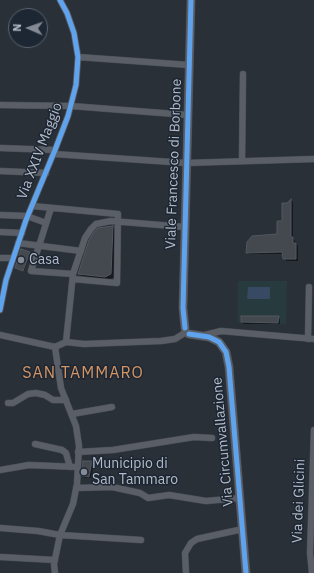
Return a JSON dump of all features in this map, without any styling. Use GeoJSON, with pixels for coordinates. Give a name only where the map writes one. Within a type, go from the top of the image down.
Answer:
{"type":"FeatureCollection","features":[{"type":"Feature","properties":{"kind":"street","name":"Via XXIV Maggio"},"geometry":{"type":"LineString","coordinates":[[0,310],[2,293],[27,216],[54,152],[76,85],[78,58],[74,34],[67,13],[60,0]]}},
{"type":"Feature","properties":{"kind":"street","name":"Viale Francesco di Borbone"},"geometry":{"type":"LineString","coordinates":[[186,332],[183,308],[191,0]]}},
{"type":"Feature","properties":{"kind":"street"},"geometry":{"type":"LineString","coordinates":[[78,58],[189,66]]}},
{"type":"Feature","properties":{"kind":"street"},"geometry":{"type":"LineString","coordinates":[[242,161],[243,74]]}},
{"type":"Feature","properties":{"kind":"street"},"geometry":{"type":"LineString","coordinates":[[0,105],[70,106],[188,116]]}},
{"type":"Feature","properties":{"kind":"street"},"geometry":{"type":"LineString","coordinates":[[0,148],[186,163],[314,159]]}},
{"type":"Feature","properties":{"kind":"street"},"geometry":{"type":"LineString","coordinates":[[0,171],[46,173]]}},
{"type":"Feature","properties":{"kind":"street"},"geometry":{"type":"LineString","coordinates":[[32,206],[118,214],[117,283],[31,271],[51,208]]}},
{"type":"Feature","properties":{"kind":"street"},"geometry":{"type":"LineString","coordinates":[[0,215],[27,216],[46,223]]}},
{"type":"Feature","properties":{"kind":"street"},"geometry":{"type":"LineString","coordinates":[[66,342],[73,277],[86,237],[96,224],[118,221],[185,227]]}},
{"type":"Feature","properties":{"kind":"street"},"geometry":{"type":"LineString","coordinates":[[0,232],[22,232]]}},
{"type":"Feature","properties":{"kind":"street"},"geometry":{"type":"LineString","coordinates":[[18,243],[81,251]]}},
{"type":"Feature","properties":{"kind":"street"},"geometry":{"type":"LineString","coordinates":[[0,258],[13,258]]}},
{"type":"Feature","properties":{"kind":"street"},"geometry":{"type":"LineString","coordinates":[[202,336],[221,331],[311,339],[309,288]]}},
{"type":"Feature","properties":{"kind":"street"},"geometry":{"type":"LineString","coordinates":[[0,335],[55,347],[66,342],[84,344],[161,341],[175,338],[186,332]]}},
{"type":"Feature","properties":{"kind":"street","name":"Via Circumvallazione"},"geometry":{"type":"LineString","coordinates":[[186,332],[219,342],[226,352],[229,367],[246,573]]}},
{"type":"Feature","properties":{"kind":"street"},"geometry":{"type":"LineString","coordinates":[[55,347],[61,388],[76,426],[78,452],[76,488],[73,504],[60,535],[55,560],[55,573]]}},
{"type":"Feature","properties":{"kind":"street"},"geometry":{"type":"LineString","coordinates":[[8,403],[13,403],[28,394],[36,393],[44,395],[52,400],[66,400]]}},
{"type":"Feature","properties":{"kind":"street"},"geometry":{"type":"LineString","coordinates":[[72,414],[112,407]]}},
{"type":"Feature","properties":{"kind":"street","name":"Via dei Glicini"},"geometry":{"type":"LineString","coordinates":[[312,573],[314,430]]}},
{"type":"Feature","properties":{"kind":"street"},"geometry":{"type":"LineString","coordinates":[[78,452],[113,450],[194,437],[212,438]]}},
{"type":"Feature","properties":{"kind":"street"},"geometry":{"type":"LineString","coordinates":[[35,444],[62,450],[66,453],[70,467]]}},
{"type":"Feature","properties":{"kind":"street"},"geometry":{"type":"LineString","coordinates":[[0,470],[29,465],[78,467]]}},
{"type":"Feature","properties":{"kind":"street"},"geometry":{"type":"LineString","coordinates":[[76,488],[112,488],[140,493],[148,498],[169,495],[206,501],[240,498]]}},
{"type":"Feature","properties":{"kind":"street"},"geometry":{"type":"LineString","coordinates":[[0,528],[38,531],[60,535],[141,540]]}},
{"type":"Feature","properties":{"kind":"street"},"geometry":{"type":"LineString","coordinates":[[186,573],[185,554],[191,543],[197,539],[243,529]]}},
{"type":"Feature","properties":{"kind":"street"},"geometry":{"type":"LineString","coordinates":[[0,557],[55,560]]}},
{"type":"Feature","properties":{"kind":"green space"},"geometry":{"type":"Polygon","coordinates":[[[238,281],[287,281],[286,324],[238,323],[238,281]]]}},
{"type":"Feature","properties":{"kind":"water"},"geometry":{"type":"Polygon","coordinates":[[[248,287],[270,287],[270,299],[247,299],[248,287]]]}},
{"type":"Feature","properties":{"kind":"building"},"geometry":{"type":"Polygon","coordinates":[[[291,199],[291,237],[293,237],[293,243],[296,243],[296,259],[283,259],[282,252],[246,253],[247,242],[252,236],[277,234],[277,221],[282,221],[282,203],[287,203],[291,199]]]}},
{"type":"Feature","properties":{"kind":"building"},"geometry":{"type":"Polygon","coordinates":[[[113,226],[111,274],[105,277],[78,274],[89,240],[94,232],[98,228],[113,226]]]}},
{"type":"Feature","properties":{"kind":"building","name":"Casa"},"geometry":{"type":"Polygon","coordinates":[[[21,249],[30,252],[23,271],[15,268],[21,249]]]}},
{"type":"Feature","properties":{"kind":"building"},"geometry":{"type":"Polygon","coordinates":[[[241,316],[279,316],[278,323],[241,322],[241,316]]]}},
{"type":"Feature","properties":{"kind":"building","name":"Municipio di San Tammaro"},"geometry":{"type":"Polygon","coordinates":[[[83,461],[92,461],[89,477],[82,476],[83,461]]]}},
{"type":"Feature","properties":{"kind":"cycle path"},"geometry":{"type":"LineString","coordinates":[[0,310],[6,280],[26,220],[68,116],[76,85],[78,57],[74,33],[67,13],[60,0]]}},
{"type":"Feature","properties":{"kind":"cycle path"},"geometry":{"type":"LineString","coordinates":[[185,328],[183,308],[191,0]]}},
{"type":"Feature","properties":{"kind":"cycle path"},"geometry":{"type":"LineString","coordinates":[[189,334],[209,337],[219,342],[226,352],[229,367],[246,573]]}},
{"type":"Feature","properties":{"kind":"place","name":"Casa"},"geometry":{"type":"Point","coordinates":[21,260]}},
{"type":"Feature","properties":{"kind":"place","name":"Municipio di San Tammaro"},"geometry":{"type":"Point","coordinates":[84,472]}},
{"type":"Feature","properties":{"kind":"district","name":"SAN TAMMARO"},"geometry":{"type":"Point","coordinates":[83,373]}}]}
